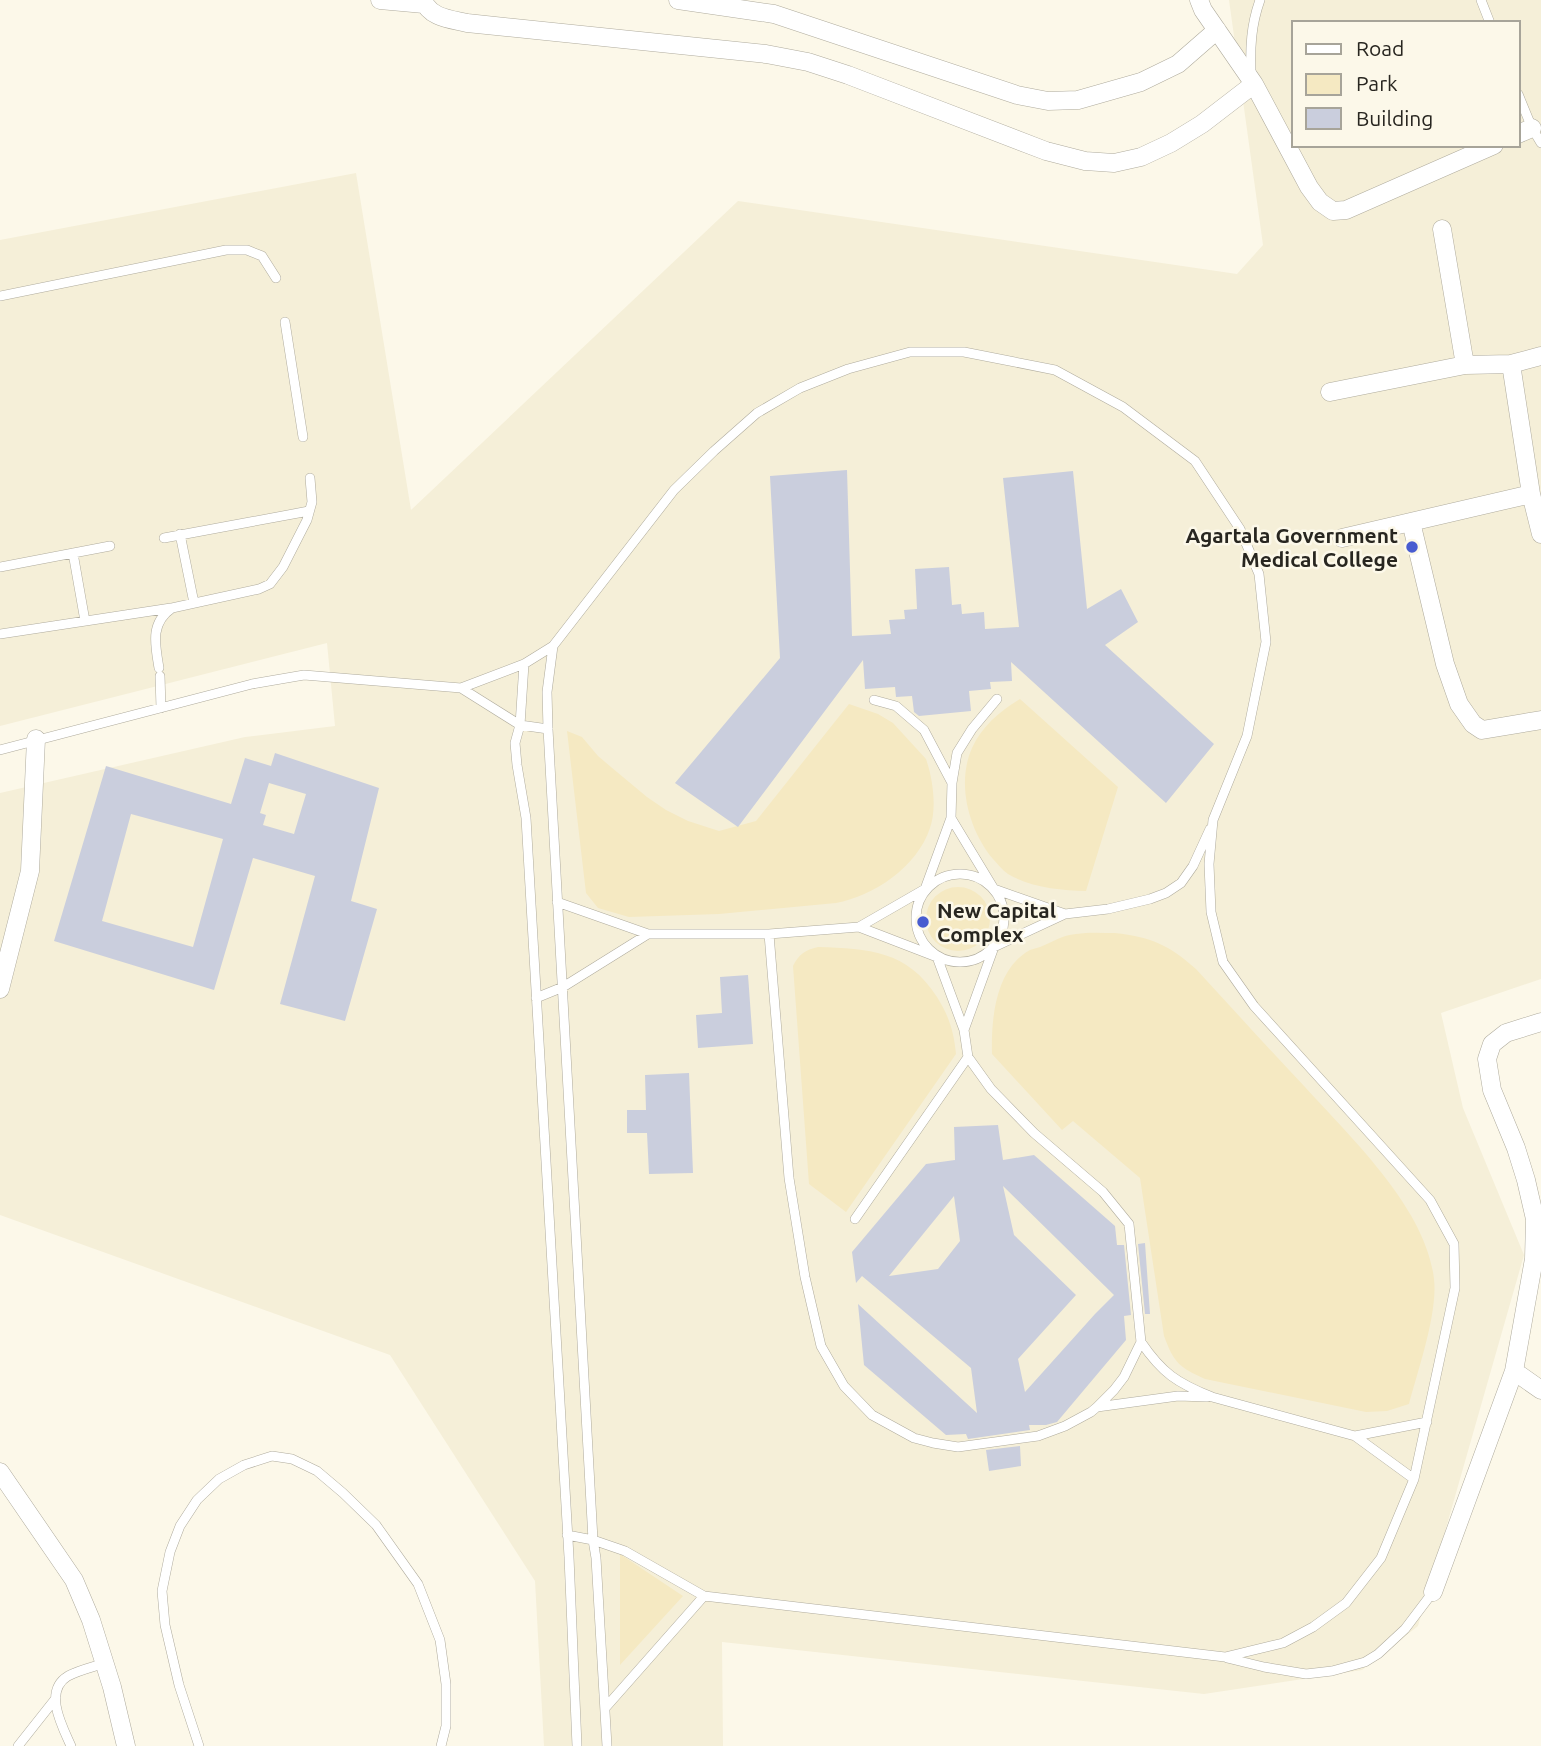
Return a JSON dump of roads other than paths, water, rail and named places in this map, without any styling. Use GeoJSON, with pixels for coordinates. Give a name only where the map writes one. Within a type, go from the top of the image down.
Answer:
{"type":"FeatureCollection","features":[{"type":"Feature","properties":{"kind":"street"},"geometry":{"type":"LineString","coordinates":[[380,0],[424,2],[431,12],[442,18],[467,23],[766,54],[808,62],[1046,150],[1085,161],[1114,163],[1141,157],[1171,143],[1202,124],[1253,82]]}},
{"type":"Feature","properties":{"kind":"street"},"geometry":{"type":"LineString","coordinates":[[678,0],[773,7],[1017,95],[1048,101],[1078,100],[1141,82],[1178,64],[1217,30]]}},
{"type":"Feature","properties":{"kind":"street"},"geometry":{"type":"LineString","coordinates":[[1199,0],[1203,10],[1253,82],[1309,187],[1320,201],[1333,211],[1346,210],[1489,147]]}},
{"type":"Feature","properties":{"kind":"street"},"geometry":{"type":"LineString","coordinates":[[1442,229],[1465,366]]}},
{"type":"Feature","properties":{"kind":"street"},"geometry":{"type":"LineString","coordinates":[[1330,392],[1465,366],[1511,364],[1541,356]]}},
{"type":"Feature","properties":{"kind":"street"},"geometry":{"type":"LineString","coordinates":[[1511,364],[1531,494],[1541,534]]}},
{"type":"Feature","properties":{"kind":"street"},"geometry":{"type":"LineString","coordinates":[[1342,538],[1531,494]]}},
{"type":"Feature","properties":{"kind":"street"},"geometry":{"type":"LineString","coordinates":[[1411,522],[1445,664],[1459,704],[1473,724],[1482,730],[1541,720]]}},
{"type":"Feature","properties":{"kind":"street"},"geometry":{"type":"LineString","coordinates":[[0,989],[30,872],[36,739]]}},
{"type":"Feature","properties":{"kind":"street"},"geometry":{"type":"LineString","coordinates":[[1433,1592],[1514,1371],[1534,1259],[1535,1219],[1516,1148],[1492,1090],[1487,1059],[1492,1044],[1506,1033],[1541,1022]]}},
{"type":"Feature","properties":{"kind":"street"},"geometry":{"type":"LineString","coordinates":[[1514,1371],[1541,1390]]}},
{"type":"Feature","properties":{"kind":"street"},"geometry":{"type":"LineString","coordinates":[[0,1472],[74,1580],[105,1663],[126,1746]]}},
{"type":"Feature","properties":{"kind":"lane"},"geometry":{"type":"LineString","coordinates":[[1253,82],[1250,47],[1261,0]]}},
{"type":"Feature","properties":{"kind":"lane"},"geometry":{"type":"LineString","coordinates":[[1480,0],[1489,21]]}},
{"type":"Feature","properties":{"kind":"lane"},"geometry":{"type":"LineString","coordinates":[[1520,101],[1530,135]]}},
{"type":"Feature","properties":{"kind":"lane"},"geometry":{"type":"LineString","coordinates":[[0,296],[226,250],[247,250],[262,256],[276,278]]}},
{"type":"Feature","properties":{"kind":"lane"},"geometry":{"type":"LineString","coordinates":[[285,322],[303,438]]}},
{"type":"Feature","properties":{"kind":"lane"},"geometry":{"type":"LineString","coordinates":[[0,750],[252,684],[304,675],[461,688],[524,664],[553,646],[674,490],[757,413],[800,388],[848,369],[910,352],[964,352],[1055,370],[1123,407],[1195,461],[1240,529],[1259,574],[1266,642],[1247,736],[1194,866],[1181,883],[1166,893],[1108,909],[1065,914],[994,947],[982,957],[967,962],[952,962],[859,927]]}},
{"type":"Feature","properties":{"kind":"lane"},"geometry":{"type":"LineString","coordinates":[[0,634],[172,608],[259,589],[270,584],[283,567],[307,520],[312,502],[310,478]]}},
{"type":"Feature","properties":{"kind":"lane"},"geometry":{"type":"LineString","coordinates":[[164,538],[309,512]]}},
{"type":"Feature","properties":{"kind":"lane"},"geometry":{"type":"LineString","coordinates":[[180,534],[194,603]]}},
{"type":"Feature","properties":{"kind":"lane"},"geometry":{"type":"LineString","coordinates":[[0,568],[110,546]]}},
{"type":"Feature","properties":{"kind":"lane"},"geometry":{"type":"LineString","coordinates":[[73,553],[85,621]]}},
{"type":"Feature","properties":{"kind":"lane"},"geometry":{"type":"LineString","coordinates":[[161,708],[156,648],[158,625],[160,619],[172,608]]}},
{"type":"Feature","properties":{"kind":"lane"},"geometry":{"type":"LineString","coordinates":[[553,646],[547,692],[548,729],[607,1746]]}},
{"type":"Feature","properties":{"kind":"lane"},"geometry":{"type":"LineString","coordinates":[[524,664],[520,725],[516,743],[517,765],[526,818],[577,1746]]}},
{"type":"Feature","properties":{"kind":"lane"},"geometry":{"type":"LineString","coordinates":[[461,688],[520,725],[548,729]]}},
{"type":"Feature","properties":{"kind":"lane"},"geometry":{"type":"LineString","coordinates":[[998,699],[971,729],[957,753],[951,783],[951,818],[926,889],[918,902],[915,918],[918,933],[925,946],[937,957],[964,1030],[968,1057],[991,1089],[1025,1124],[1103,1192],[1129,1224],[1141,1342],[1159,1367],[1173,1378],[1212,1397],[1355,1436],[1414,1479]]}},
{"type":"Feature","properties":{"kind":"lane"},"geometry":{"type":"LineString","coordinates":[[874,700],[895,706],[924,730],[951,783]]}},
{"type":"Feature","properties":{"kind":"lane"},"geometry":{"type":"LineString","coordinates":[[951,818],[1002,902],[1005,918],[1002,933],[994,947],[964,1030]]}},
{"type":"Feature","properties":{"kind":"lane"},"geometry":{"type":"LineString","coordinates":[[1213,820],[1209,864],[1211,912],[1223,962],[1254,1006],[1430,1199],[1454,1244],[1455,1288],[1414,1479],[1381,1558],[1346,1603],[1313,1627],[1283,1643],[1225,1657]]}},
{"type":"Feature","properties":{"kind":"lane"},"geometry":{"type":"LineString","coordinates":[[557,902],[648,934],[769,934],[859,927],[926,889],[937,879],[952,873],[968,873],[982,879],[994,889],[1065,914]]}},
{"type":"Feature","properties":{"kind":"lane"},"geometry":{"type":"LineString","coordinates":[[536,998],[563,987],[648,934]]}},
{"type":"Feature","properties":{"kind":"lane"},"geometry":{"type":"LineString","coordinates":[[769,934],[789,1178],[805,1277],[821,1346],[844,1386],[872,1415],[894,1428],[933,1443],[958,1447],[1038,1436],[1065,1426],[1097,1407],[1124,1377],[1141,1342]]}},
{"type":"Feature","properties":{"kind":"lane"},"geometry":{"type":"LineString","coordinates":[[855,1219],[968,1057]]}},
{"type":"Feature","properties":{"kind":"lane"},"geometry":{"type":"LineString","coordinates":[[1097,1407],[1178,1396],[1212,1397]]}},
{"type":"Feature","properties":{"kind":"lane"},"geometry":{"type":"LineString","coordinates":[[1355,1436],[1427,1422]]}},
{"type":"Feature","properties":{"kind":"lane"},"geometry":{"type":"LineString","coordinates":[[199,1746],[179,1685],[165,1625],[162,1591],[170,1552],[180,1526],[197,1500],[219,1479],[244,1465],[272,1457],[292,1459],[317,1471],[343,1493],[376,1525],[418,1584],[440,1640],[446,1684],[446,1726],[441,1746]]}},
{"type":"Feature","properties":{"kind":"lane"},"geometry":{"type":"LineString","coordinates":[[567,1535],[625,1551],[704,1597],[1225,1657],[1306,1674],[1332,1671],[1365,1662],[1378,1654],[1405,1629],[1433,1592]]}},
{"type":"Feature","properties":{"kind":"lane"},"geometry":{"type":"LineString","coordinates":[[606,1707],[704,1597]]}},
{"type":"Feature","properties":{"kind":"lane"},"geometry":{"type":"LineString","coordinates":[[71,1746],[60,1722],[56,1698],[58,1685],[69,1676],[105,1663]]}},
{"type":"Feature","properties":{"kind":"lane"},"geometry":{"type":"LineString","coordinates":[[18,1746],[56,1698]]}},
{"type":"Feature","properties":{"kind":"place","name":"Agartala Government Medical College"},"geometry":{"type":"Point","coordinates":[1412,547]}},
{"type":"Feature","properties":{"kind":"place","name":"New Capital Complex"},"geometry":{"type":"Point","coordinates":[923,922]}}]}
